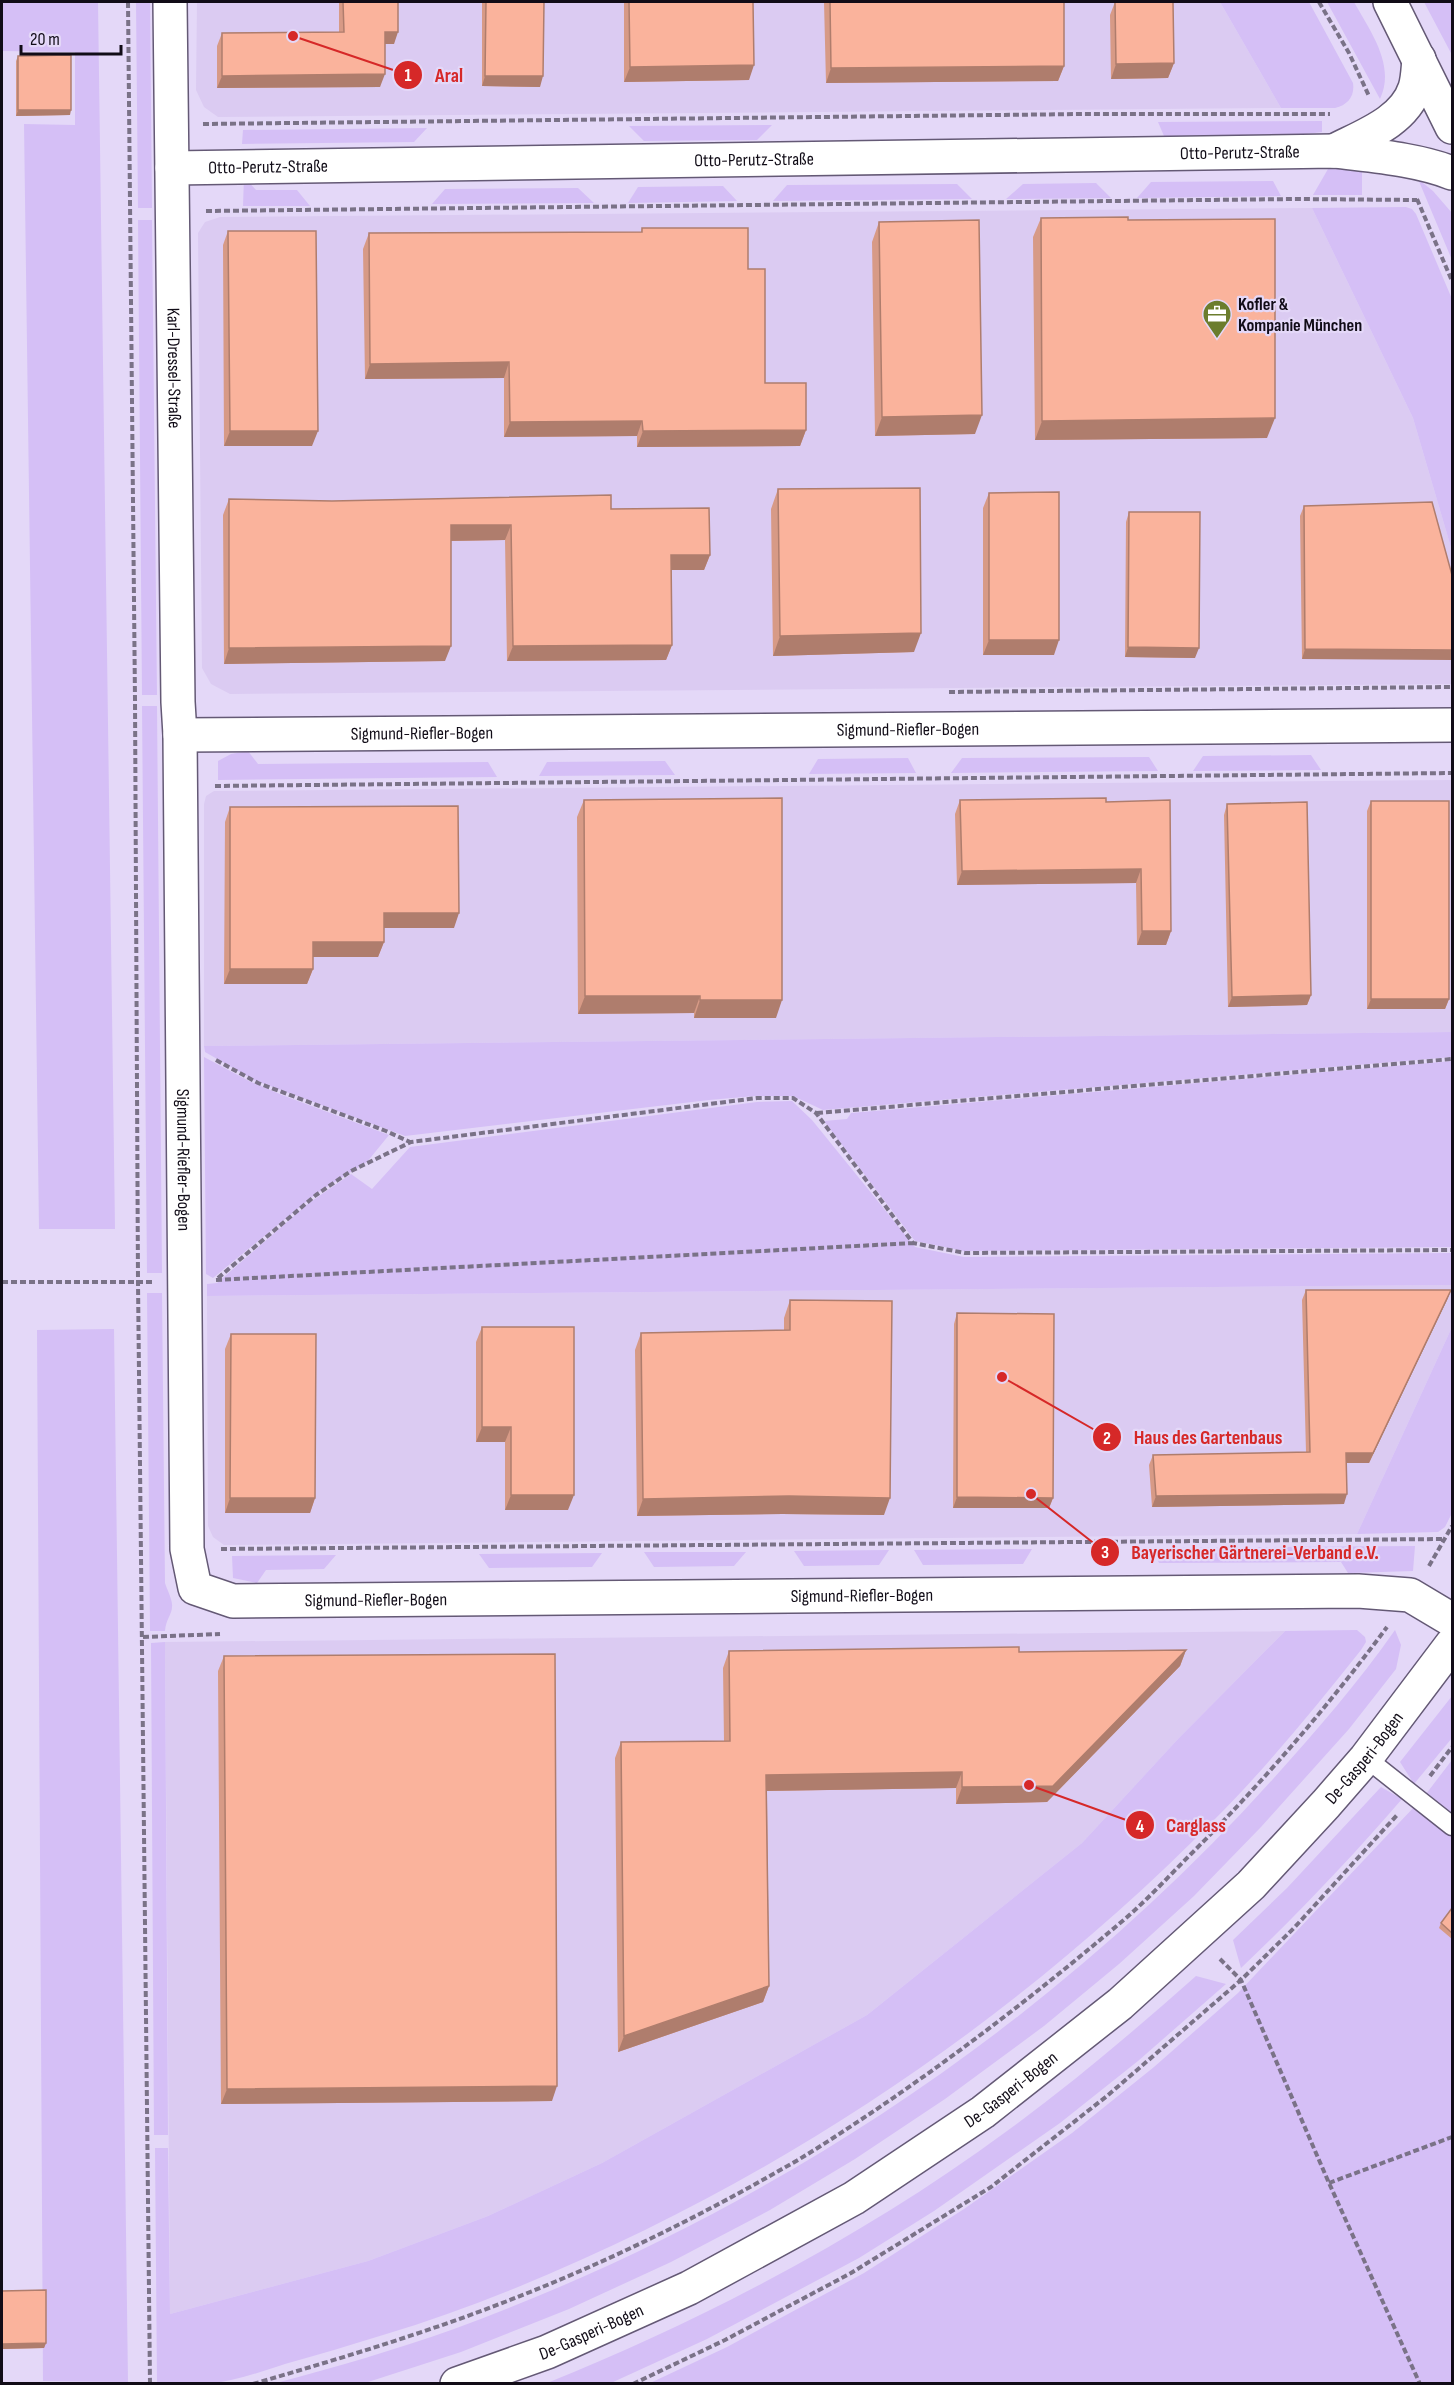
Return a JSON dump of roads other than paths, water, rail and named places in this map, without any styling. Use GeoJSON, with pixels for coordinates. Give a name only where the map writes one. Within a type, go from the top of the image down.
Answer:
{"type":"FeatureCollection","features":[{"type":"Feature","properties":{"kind":"street","name":"Karl-Dressel-Straße"},"geometry":{"type":"LineString","coordinates":[[170,2],[180,735]]}},
{"type":"Feature","properties":{"kind":"street"},"geometry":{"type":"LineString","coordinates":[[1390,2],[1452,127]]}},
{"type":"Feature","properties":{"kind":"street","name":"Otto-Perutz-Straße"},"geometry":{"type":"LineString","coordinates":[[1334,151],[1382,126],[1401,112],[1415,88],[1419,59]]}},
{"type":"Feature","properties":{"kind":"street","name":"Otto-Perutz-Straße"},"geometry":{"type":"LineString","coordinates":[[172,168],[387,163],[1334,151],[1375,156],[1452,173]]}},
{"type":"Feature","properties":{"kind":"street","name":"Sigmund-Riefler-Bogen"},"geometry":{"type":"LineString","coordinates":[[1452,725],[180,735],[187,1549],[195,1588],[233,1601],[1359,1591],[1410,1595],[1452,1620]]}},
{"type":"Feature","properties":{"kind":"street","name":"De-Gasperi-Bogen"},"geometry":{"type":"LineString","coordinates":[[457,2384],[547,2352],[689,2288],[854,2198],[983,2112],[1120,2004],[1251,1885],[1366,1758],[1452,1644]]}},
{"type":"Feature","properties":{"kind":"lane"},"geometry":{"type":"LineString","coordinates":[[1366,1758],[1452,1826]]}},
{"type":"Feature","properties":{"kind":"place","name":"Aral"},"geometry":{"type":"Point","coordinates":[293,36]}},
{"type":"Feature","properties":{"kind":"place","name":"Kofler & Kompanie München"},"geometry":{"type":"Point","coordinates":[1217,340]}},
{"type":"Feature","properties":{"kind":"place","name":"Haus des Gartenbaus"},"geometry":{"type":"Point","coordinates":[1002,1377]}},
{"type":"Feature","properties":{"kind":"place","name":"Bayerischer Gärtnerei-Verband e.V."},"geometry":{"type":"Point","coordinates":[1031,1494]}},
{"type":"Feature","properties":{"kind":"place","name":"Carglass"},"geometry":{"type":"Point","coordinates":[1029,1785]}}]}
